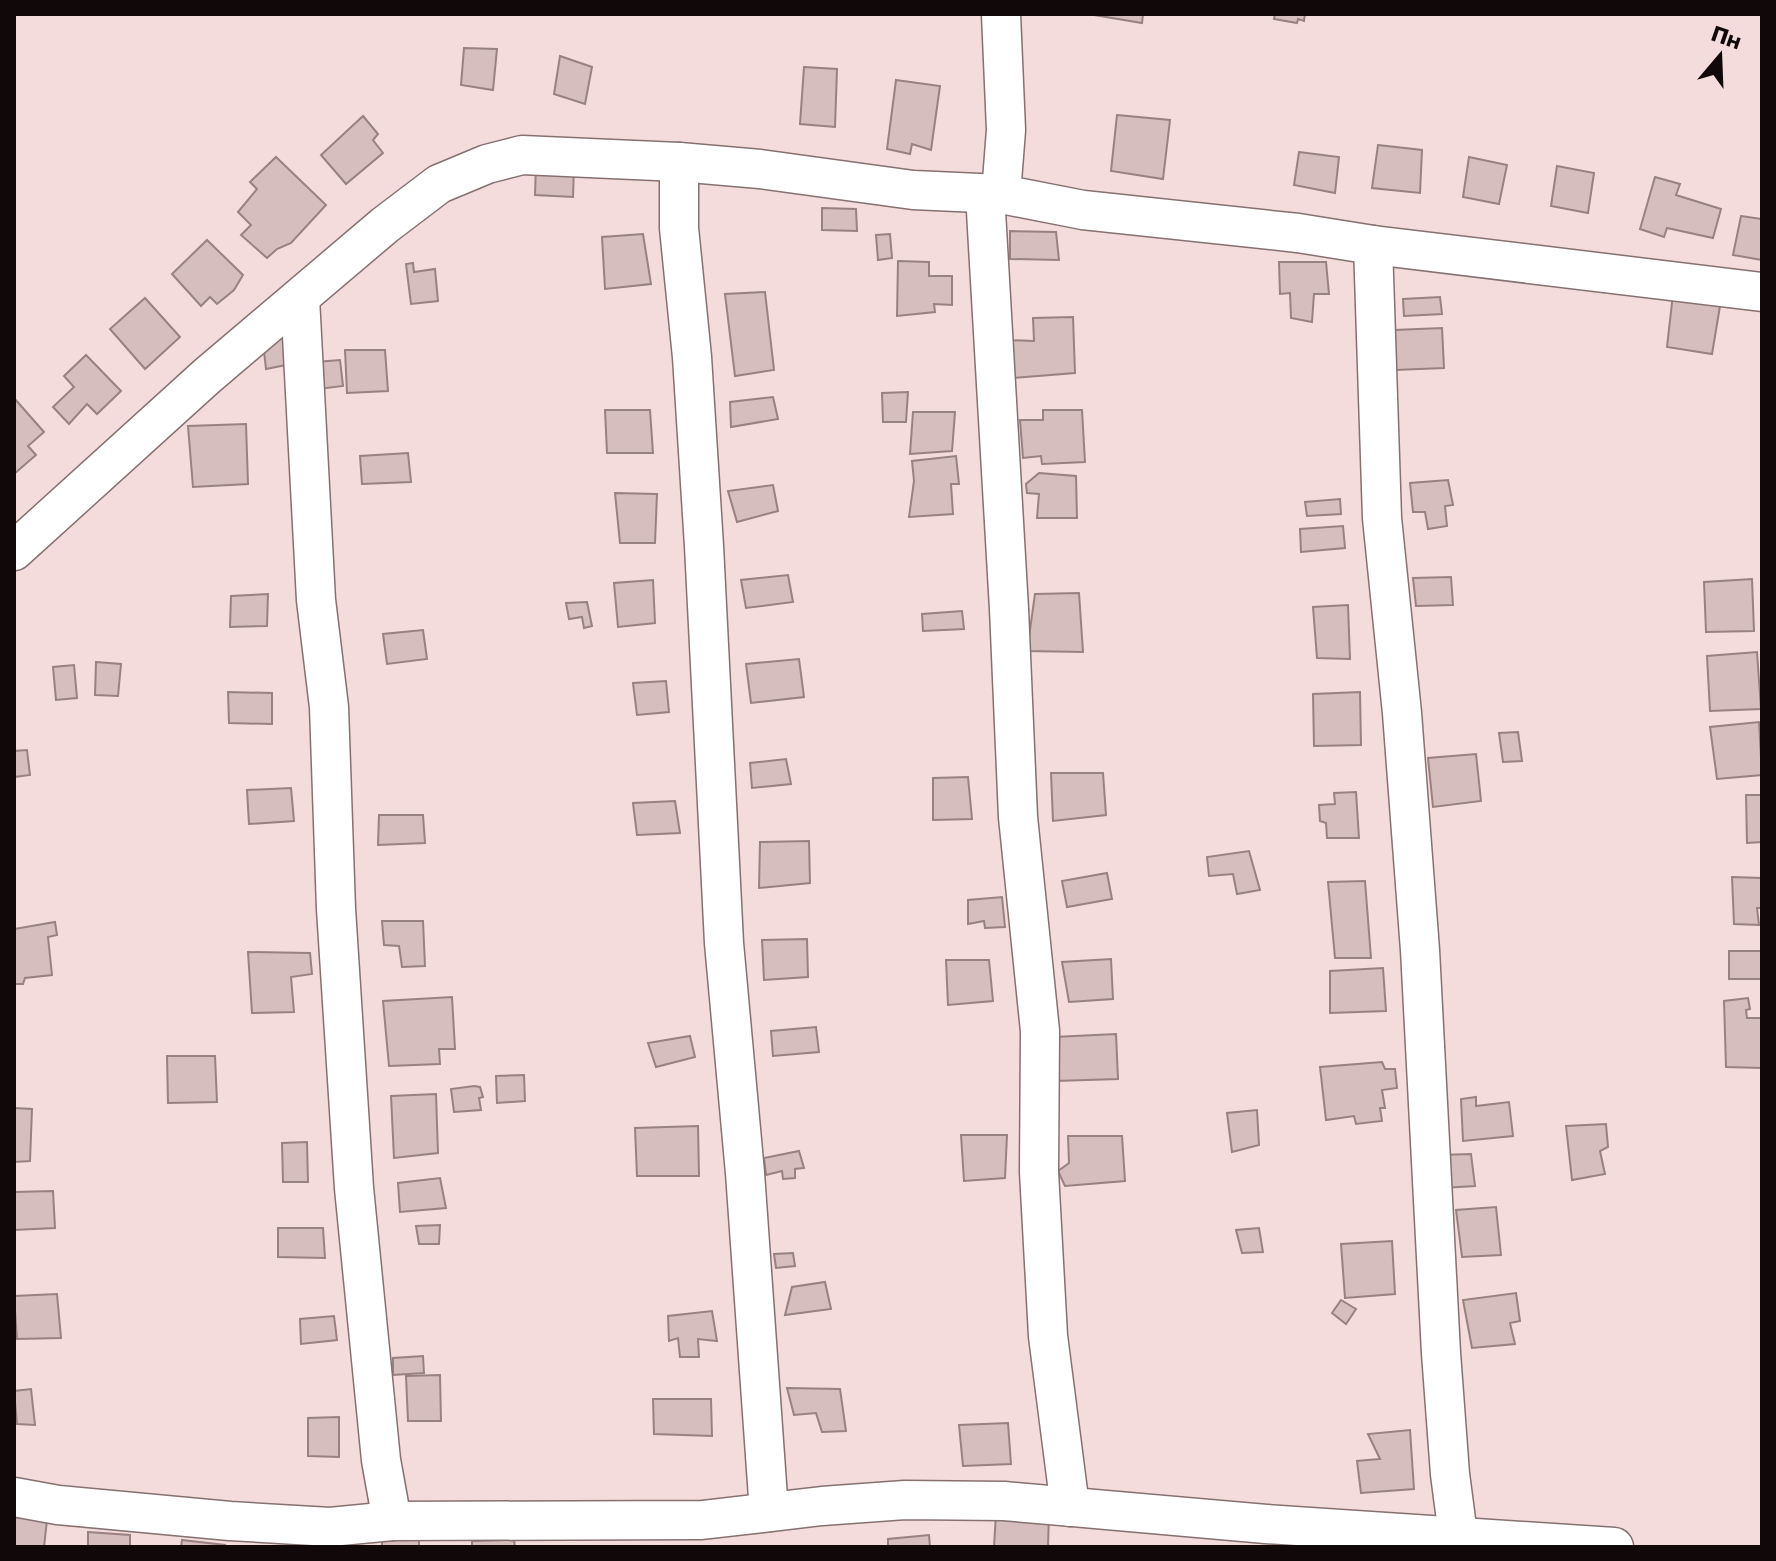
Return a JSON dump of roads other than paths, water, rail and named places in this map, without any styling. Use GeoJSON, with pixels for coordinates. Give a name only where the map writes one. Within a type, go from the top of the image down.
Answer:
{"type":"FeatureCollection","features":[{"type":"Feature","properties":{"kind":"street"},"geometry":{"type":"LineString","coordinates":[[1001,14],[1006,130],[993,194],[1018,817],[1040,1031],[1039,1172],[1048,1336],[1070,1507]]}},
{"type":"Feature","properties":{"kind":"street"},"geometry":{"type":"LineString","coordinates":[[14,551],[207,376],[439,184],[487,164],[522,155],[679,162],[760,169],[913,190],[993,194],[1083,210],[1298,233],[1373,245],[1762,292]]}},
{"type":"Feature","properties":{"kind":"street"},"geometry":{"type":"LineString","coordinates":[[679,162],[679,228],[692,357],[705,561],[724,943],[745,1173],[769,1512]]}},
{"type":"Feature","properties":{"kind":"street"},"geometry":{"type":"LineString","coordinates":[[1373,245],[1382,518],[1402,713],[1420,950],[1441,1353],[1458,1535]]}},
{"type":"Feature","properties":{"kind":"street"},"geometry":{"type":"LineString","coordinates":[[300,298],[312,538],[329,707],[337,924],[354,1188],[381,1460],[392,1521]]}},
{"type":"Feature","properties":{"kind":"street"},"geometry":{"type":"LineString","coordinates":[[14,1497],[58,1505],[330,1527],[392,1521],[702,1520],[905,1500],[1004,1501],[1266,1524],[1614,1547]]}}]}
